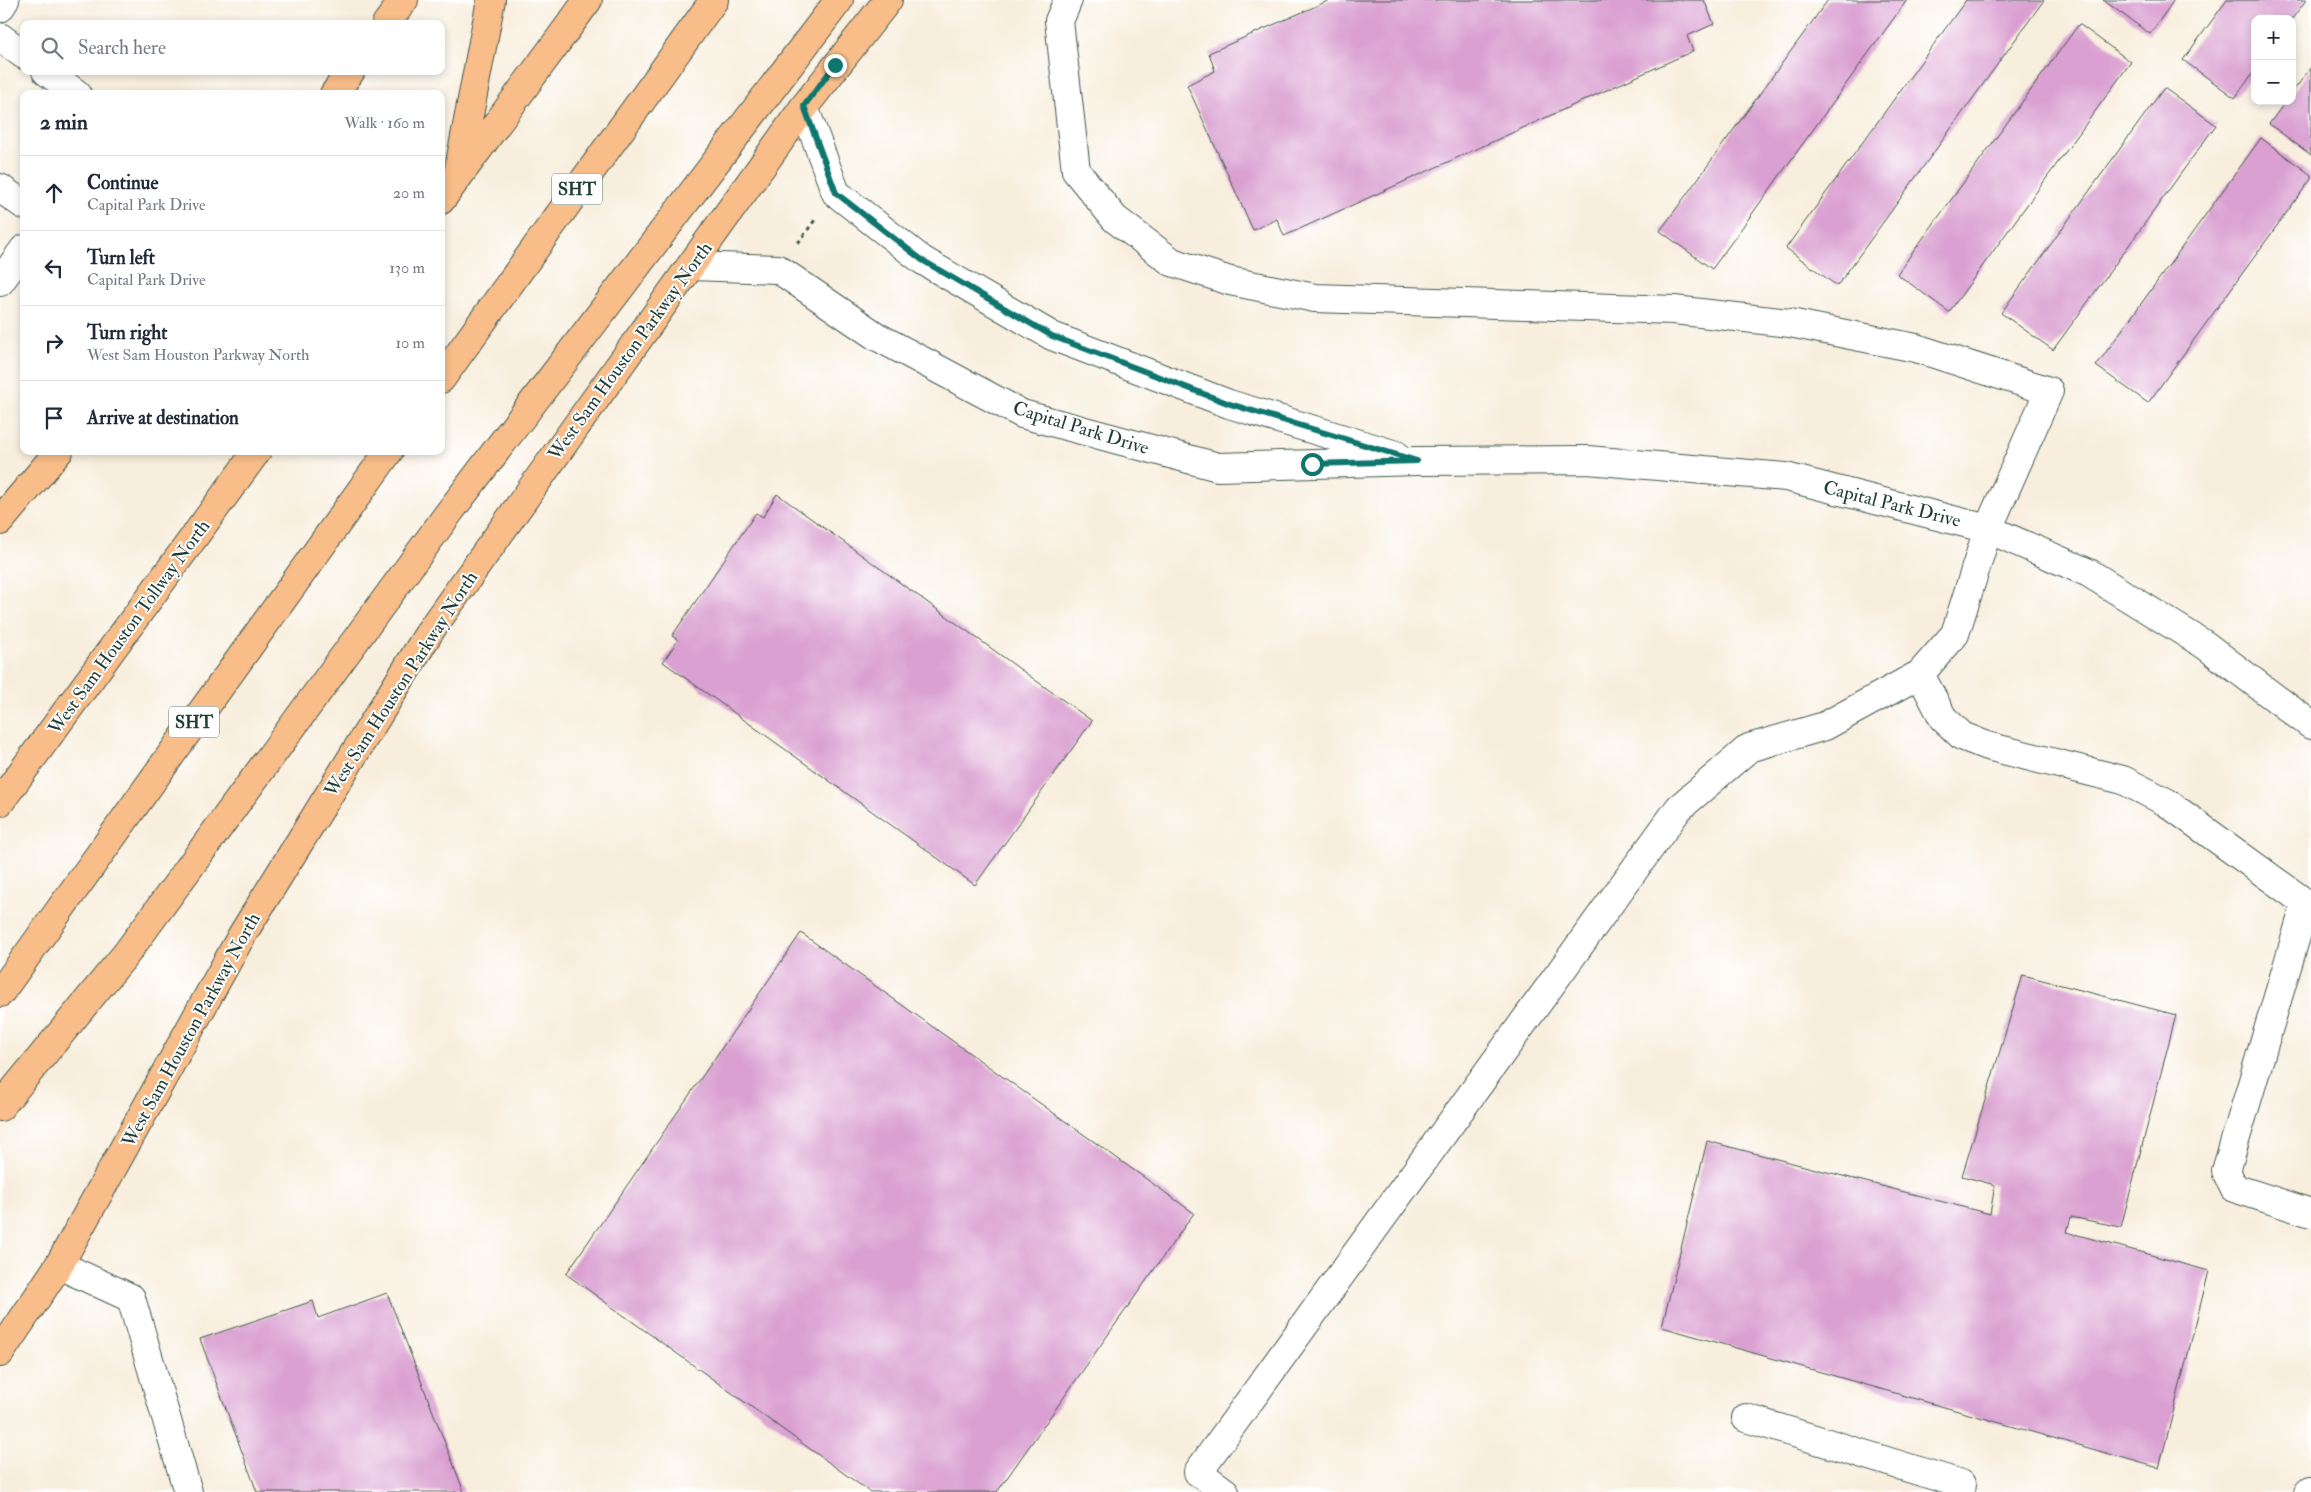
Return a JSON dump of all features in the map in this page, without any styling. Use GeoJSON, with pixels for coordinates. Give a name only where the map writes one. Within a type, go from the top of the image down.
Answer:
{"type":"FeatureCollection","features":[{"type":"Feature","properties":{"kind":"main road"},"geometry":{"type":"LineString","coordinates":[[389,20],[404,0]]}},
{"type":"Feature","properties":{"kind":"main road"},"geometry":{"type":"LineString","coordinates":[[449,190],[491,0]]}},
{"type":"Feature","properties":{"kind":"main road"},"geometry":{"type":"LineString","coordinates":[[449,190],[588,0]]}},
{"type":"Feature","properties":{"kind":"main road","name":"SHT"},"geometry":{"type":"LineString","coordinates":[[445,373],[714,0]]}},
{"type":"Feature","properties":{"kind":"main road"},"geometry":{"type":"LineString","coordinates":[[0,1107],[126,954],[448,514],[840,0]]}},
{"type":"Feature","properties":{"kind":"main road","name":"West Sam Houston Parkway North"},"geometry":{"type":"LineString","coordinates":[[0,1353],[59,1265],[242,935],[432,628],[804,106],[888,0]]}},
{"type":"Feature","properties":{"kind":"main road"},"geometry":{"type":"LineString","coordinates":[[337,90],[348,75]]}},
{"type":"Feature","properties":{"kind":"main road"},"geometry":{"type":"LineString","coordinates":[[0,521],[56,455]]}},
{"type":"Feature","properties":{"kind":"main road","name":"West Sam Houston Tollway North"},"geometry":{"type":"LineString","coordinates":[[0,802],[254,455]]}},
{"type":"Feature","properties":{"kind":"main road","name":"SHT"},"geometry":{"type":"LineString","coordinates":[[0,993],[386,455]]}},
{"type":"Feature","properties":{"kind":"street"},"geometry":{"type":"LineString","coordinates":[[0,8],[5,0]]}},
{"type":"Feature","properties":{"kind":"street"},"geometry":{"type":"LineString","coordinates":[[1068,0],[1060,21],[1076,171],[1115,219],[1172,262],[1230,281],[1315,298],[1674,310],[1790,323],[1916,348],[2049,391],[1988,529],[1955,634],[1920,674],[1825,726],[1749,748],[1679,808],[1198,1472],[1225,1492]]}},
{"type":"Feature","properties":{"kind":"street"},"geometry":{"type":"LineString","coordinates":[[0,37],[20,52]]}},
{"type":"Feature","properties":{"kind":"street"},"geometry":{"type":"LineString","coordinates":[[51,75],[71,90]]}},
{"type":"Feature","properties":{"kind":"street","name":"Capital Park Drive"},"geometry":{"type":"LineString","coordinates":[[804,106],[836,193],[922,260],[1044,331],[1230,404],[1417,461]]}},
{"type":"Feature","properties":{"kind":"street"},"geometry":{"type":"LineString","coordinates":[[0,188],[20,202]]}},
{"type":"Feature","properties":{"kind":"street"},"geometry":{"type":"LineString","coordinates":[[0,282],[20,254]]}},
{"type":"Feature","properties":{"kind":"street","name":"Capital Park Drive"},"geometry":{"type":"LineString","coordinates":[[691,266],[778,269],[876,336],[1022,414],[1208,465],[1218,467],[1417,461],[1588,460],[1786,477],[1988,529],[2089,573],[2205,645],[2311,725]]}},
{"type":"Feature","properties":{"kind":"street"},"geometry":{"type":"LineString","coordinates":[[1920,674],[1942,718],[1962,736],[1987,746],[2123,780],[2158,797],[2308,905],[2226,1171],[2234,1188],[2311,1213]]}},
{"type":"Feature","properties":{"kind":"street"},"geometry":{"type":"LineString","coordinates":[[59,1265],[131,1298],[188,1492]]}},
{"type":"Feature","properties":{"kind":"street"},"geometry":{"type":"LineString","coordinates":[[1746,1418],[1961,1484],[1960,1492]]}},
{"type":"Feature","properties":{"kind":"path"},"geometry":{"type":"LineString","coordinates":[[796,246],[818,217]]}},
{"type":"Feature","properties":{"kind":"building"},"geometry":{"type":"Polygon","coordinates":[[[1330,0],[1704,0],[1714,24],[1687,36],[1693,51],[1284,236],[1277,219],[1253,230],[1187,85],[1215,71],[1209,53],[1330,0]]]}},
{"type":"Feature","properties":{"kind":"building"},"geometry":{"type":"Polygon","coordinates":[[[1828,0],[1907,0],[1712,269],[1660,231],[1828,0]]]}},
{"type":"Feature","properties":{"kind":"building"},"geometry":{"type":"Polygon","coordinates":[[[1966,0],[2044,0],[1837,286],[1786,248],[1966,0]]]}},
{"type":"Feature","properties":{"kind":"building"},"geometry":{"type":"Polygon","coordinates":[[[2103,0],[2174,0],[2150,34],[2103,0]]]}},
{"type":"Feature","properties":{"kind":"building"},"geometry":{"type":"Polygon","coordinates":[[[2227,0],[2306,0],[2295,15],[2251,15],[2251,76],[2235,98],[2183,60],[2227,0]]]}},
{"type":"Feature","properties":{"kind":"building"},"geometry":{"type":"Polygon","coordinates":[[[2079,24],[2131,62],[1949,312],[1897,274],[2079,24]]]}},
{"type":"Feature","properties":{"kind":"building"},"geometry":{"type":"Polygon","coordinates":[[[2311,67],[2311,155],[2269,124],[2283,105],[2296,105],[2296,88],[2311,67]]]}},
{"type":"Feature","properties":{"kind":"building"},"geometry":{"type":"Polygon","coordinates":[[[2164,88],[2216,125],[2053,350],[2001,313],[2164,88]]]}},
{"type":"Feature","properties":{"kind":"building"},"geometry":{"type":"Polygon","coordinates":[[[2261,138],[2311,175],[2311,179],[2148,403],[2096,366],[2261,138]]]}},
{"type":"Feature","properties":{"kind":"building"},"geometry":{"type":"Polygon","coordinates":[[[777,494],[1092,721],[975,885],[663,662],[678,640],[672,636],[756,513],[763,517],[777,494]]]}},
{"type":"Feature","properties":{"kind":"building"},"geometry":{"type":"Polygon","coordinates":[[[801,933],[1194,1213],[997,1492],[870,1492],[566,1274],[801,933]]]}},
{"type":"Feature","properties":{"kind":"building"},"geometry":{"type":"Polygon","coordinates":[[[2023,975],[2176,1015],[2121,1227],[2071,1217],[2067,1232],[2209,1271],[2159,1468],[1662,1327],[1707,1141],[1990,1214],[1995,1185],[1962,1176],[2023,975]]]}},
{"type":"Feature","properties":{"kind":"building"},"geometry":{"type":"Polygon","coordinates":[[[387,1293],[464,1492],[257,1492],[200,1339],[313,1301],[318,1318],[387,1293]]]}},
{"type":"Feature","properties":{"kind":"route"},"geometry":{"type":"LineString","coordinates":[[835,65],[804,106],[836,193],[922,260],[1052,336],[1230,404],[1417,461],[1312,464]]}}]}
